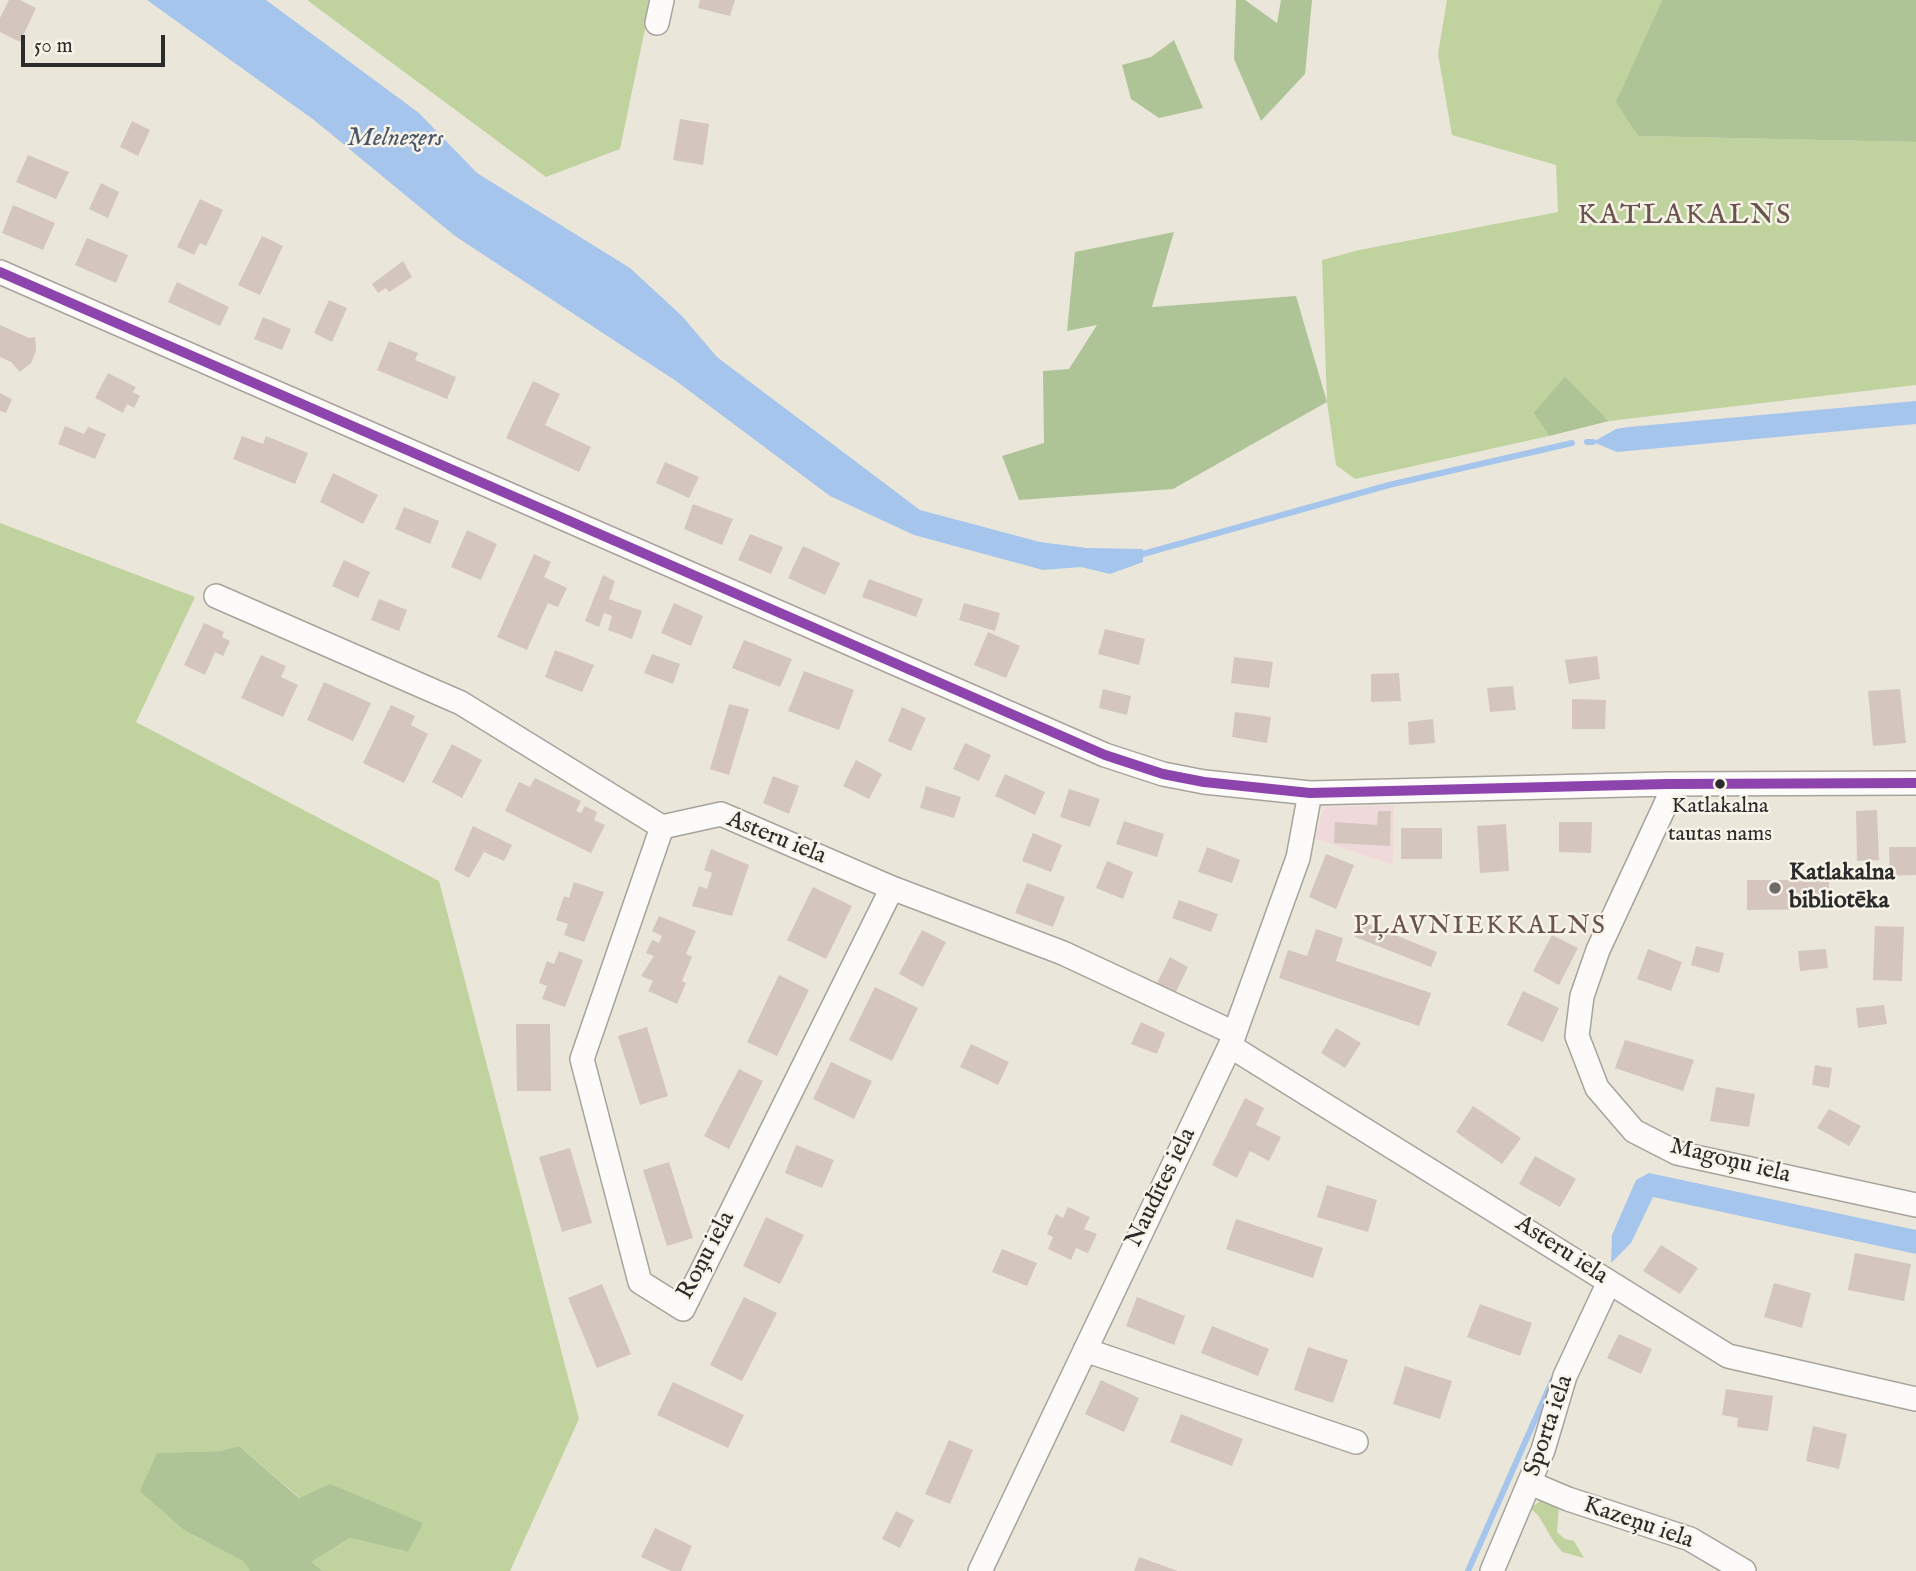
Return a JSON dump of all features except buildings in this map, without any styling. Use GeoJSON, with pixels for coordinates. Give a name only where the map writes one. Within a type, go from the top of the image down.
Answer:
{"type":"FeatureCollection","features":[{"type":"Feature","properties":{"kind":"street"},"geometry":{"type":"LineString","coordinates":[[657,23],[662,0]]}},
{"type":"Feature","properties":{"kind":"street"},"geometry":{"type":"LineString","coordinates":[[0,272],[1105,755],[1204,782],[1310,793],[1916,783]]}},
{"type":"Feature","properties":{"kind":"street"},"geometry":{"type":"LineString","coordinates":[[216,596],[461,703],[662,827]]}},
{"type":"Feature","properties":{"kind":"street","name":"Magoņu iela"},"geometry":{"type":"LineString","coordinates":[[1675,785],[1598,950],[1582,996],[1577,1036],[1597,1088],[1634,1131],[1676,1153],[1916,1205]]}},
{"type":"Feature","properties":{"kind":"street","name":"Naudītes iela"},"geometry":{"type":"LineString","coordinates":[[980,1571],[1232,1040],[1298,858],[1310,793]]}},
{"type":"Feature","properties":{"kind":"street","name":"Asteru iela"},"geometry":{"type":"LineString","coordinates":[[662,827],[721,814],[892,888],[1063,953],[1232,1040],[1728,1356],[1916,1399]]}},
{"type":"Feature","properties":{"kind":"street","name":"Roņu iela"},"geometry":{"type":"LineString","coordinates":[[662,827],[582,1059],[640,1282],[683,1309],[892,888]]}},
{"type":"Feature","properties":{"kind":"street","name":"Sporta iela"},"geometry":{"type":"LineString","coordinates":[[1492,1571],[1530,1483],[1565,1376],[1609,1282]]}},
{"type":"Feature","properties":{"kind":"street"},"geometry":{"type":"LineString","coordinates":[[1085,1350],[1356,1443]]}},
{"type":"Feature","properties":{"kind":"street","name":"Kazeņu iela"},"geometry":{"type":"LineString","coordinates":[[1530,1483],[1568,1499],[1690,1539],[1744,1571]]}},
{"type":"Feature","properties":{"kind":"shaded area"},"geometry":{"type":"Polygon","coordinates":[[[1394,805],[1393,865],[1314,838],[1324,807],[1394,805]]]}},
{"type":"Feature","properties":{"kind":"green space"},"geometry":{"type":"Polygon","coordinates":[[[307,0],[651,0],[620,149],[546,177],[307,0]]]}},
{"type":"Feature","properties":{"kind":"green space"},"geometry":{"type":"Polygon","coordinates":[[[1236,0],[1245,0],[1277,23],[1281,0],[1312,0],[1305,74],[1261,121],[1234,59],[1236,0]]]}},
{"type":"Feature","properties":{"kind":"green space"},"geometry":{"type":"Polygon","coordinates":[[[1447,0],[1662,0],[1617,101],[1638,136],[1916,142],[1916,385],[1609,421],[1565,376],[1535,413],[1549,436],[1355,479],[1336,465],[1327,402],[1322,260],[1359,250],[1558,212],[1556,165],[1452,135],[1438,54],[1447,0]]]}},
{"type":"Feature","properties":{"kind":"green space"},"geometry":{"type":"Polygon","coordinates":[[[1662,0],[1916,0],[1916,142],[1638,136],[1616,102],[1662,0]]]}},
{"type":"Feature","properties":{"kind":"green space"},"geometry":{"type":"Polygon","coordinates":[[[1174,40],[1203,108],[1159,118],[1131,99],[1122,65],[1151,57],[1174,40]]]}},
{"type":"Feature","properties":{"kind":"green space"},"geometry":{"type":"Polygon","coordinates":[[[1174,232],[1152,307],[1296,296],[1327,402],[1173,489],[1019,500],[1002,456],[1044,443],[1043,371],[1069,369],[1097,325],[1067,331],[1075,252],[1174,232]]]}},
{"type":"Feature","properties":{"kind":"green space"},"geometry":{"type":"Polygon","coordinates":[[[1565,376],[1609,421],[1549,436],[1534,413],[1565,376]]]}},
{"type":"Feature","properties":{"kind":"green space"},"geometry":{"type":"Polygon","coordinates":[[[0,523],[195,597],[136,722],[439,881],[579,1419],[510,1571],[323,1571],[310,1562],[350,1538],[407,1552],[300,1498],[239,1446],[220,1451],[157,1453],[184,1530],[244,1561],[250,1571],[0,1571],[0,523]]]}},
{"type":"Feature","properties":{"kind":"green space"},"geometry":{"type":"Polygon","coordinates":[[[239,1446],[299,1498],[330,1484],[423,1523],[408,1552],[350,1538],[311,1562],[323,1571],[250,1571],[243,1561],[184,1530],[140,1491],[157,1453],[220,1451],[239,1446]]]}},
{"type":"Feature","properties":{"kind":"green space"},"geometry":{"type":"Polygon","coordinates":[[[1542,1500],[1559,1505],[1557,1532],[1565,1539],[1574,1541],[1584,1558],[1562,1552],[1554,1542],[1538,1515],[1530,1508],[1542,1500]]]}},
{"type":"Feature","properties":{"kind":"water","name":"Melnezers"},"geometry":{"type":"Polygon","coordinates":[[[147,0],[266,0],[419,113],[477,173],[630,268],[682,316],[717,357],[920,510],[1040,542],[1087,548],[1143,549],[1143,562],[1110,574],[1081,567],[1043,570],[914,535],[830,496],[676,381],[455,236],[314,120],[147,0]]]}},
{"type":"Feature","properties":{"kind":"water"},"geometry":{"type":"Polygon","coordinates":[[[1916,401],[1916,424],[1617,452],[1593,442],[1616,429],[1628,427],[1916,401]]]}},
{"type":"Feature","properties":{"kind":"water"},"geometry":{"type":"Polygon","coordinates":[[[1649,1173],[1916,1230],[1916,1254],[1653,1197],[1631,1243],[1611,1263],[1612,1235],[1636,1180],[1649,1173]]]}},
{"type":"Feature","properties":{"kind":"waterway"},"geometry":{"type":"LineString","coordinates":[[1587,442],[1593,442]]}},
{"type":"Feature","properties":{"kind":"waterway"},"geometry":{"type":"LineString","coordinates":[[1143,554],[1389,485],[1572,443]]}},
{"type":"Feature","properties":{"kind":"waterway"},"geometry":{"type":"LineString","coordinates":[[1468,1571],[1553,1379]]}},
{"type":"Feature","properties":{"kind":"transit line"},"geometry":{"type":"LineString","coordinates":[[0,272],[1105,755],[1163,774],[1204,782],[1310,793],[1667,784],[1916,783]]}},
{"type":"Feature","properties":{"kind":"place","name":"Katlakalna tautas nams"},"geometry":{"type":"Point","coordinates":[1720,784]}},
{"type":"Feature","properties":{"kind":"place","name":"Katlakalna bibliotēka"},"geometry":{"type":"Point","coordinates":[1775,888]}},
{"type":"Feature","properties":{"kind":"district","name":"KATLAKALNS"},"geometry":{"type":"Point","coordinates":[1685,217]}},
{"type":"Feature","properties":{"kind":"district","name":"PĻAVNIEKKALNS"},"geometry":{"type":"Point","coordinates":[1480,928]}}]}
